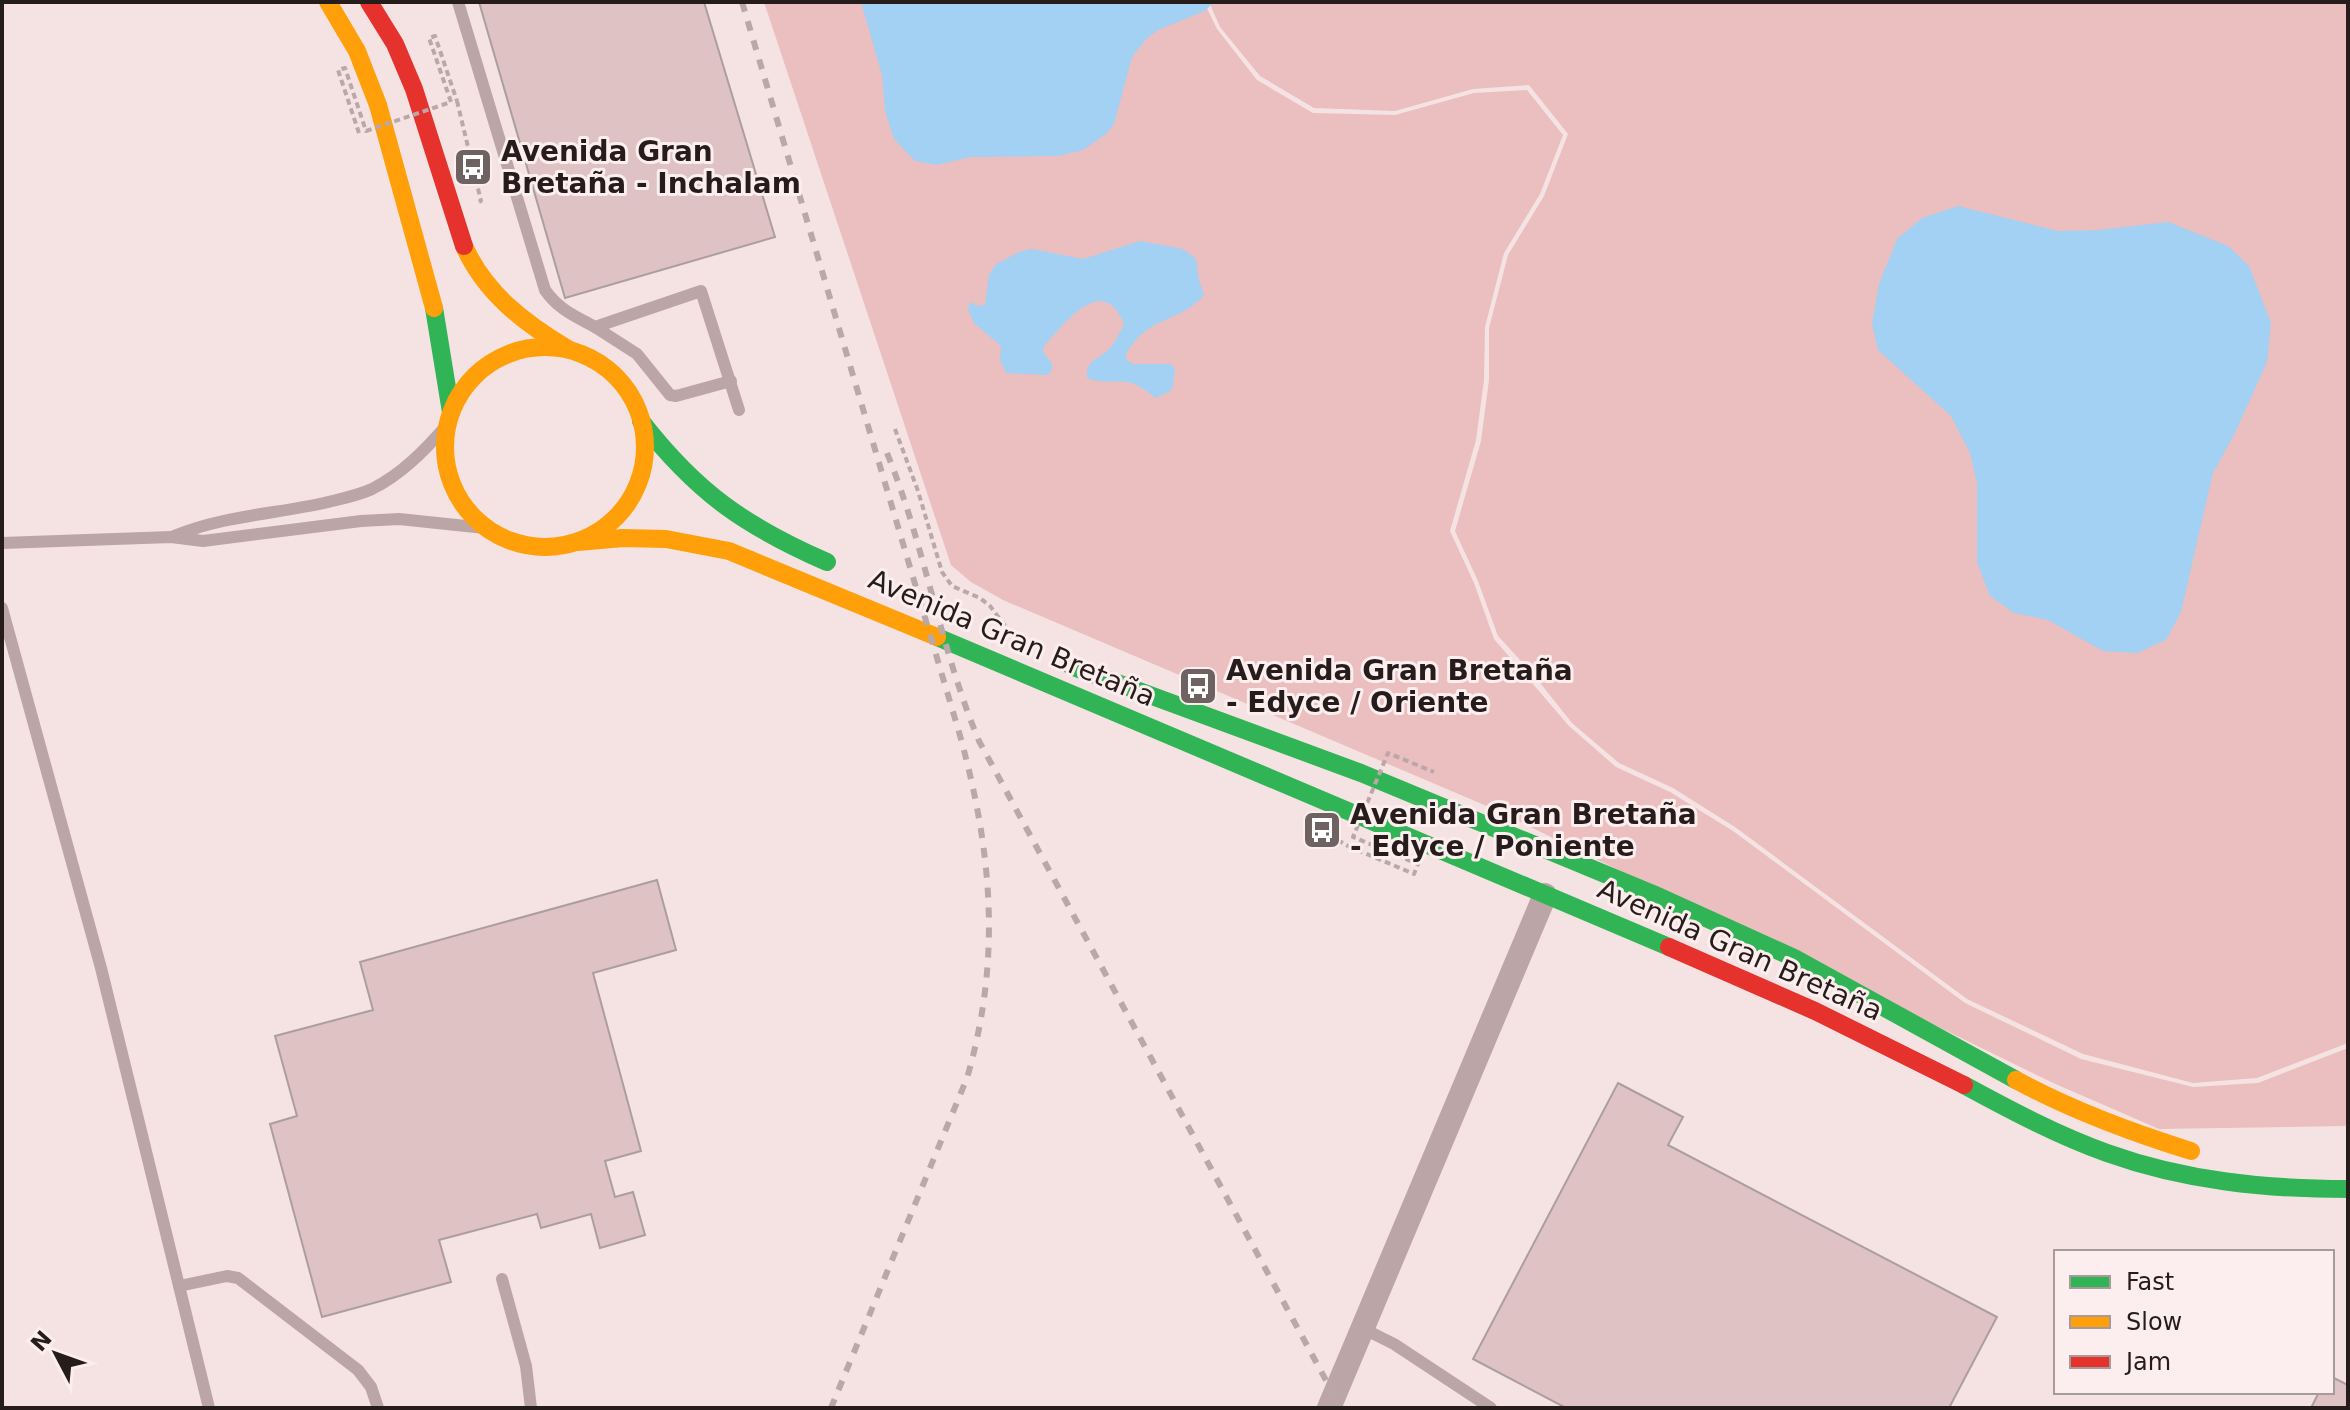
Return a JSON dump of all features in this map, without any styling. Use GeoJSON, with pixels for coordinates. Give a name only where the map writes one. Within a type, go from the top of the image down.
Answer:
{"type":"FeatureCollection","features":[{"type":"Feature","properties":{"kind":"main road"},"geometry":{"type":"LineString","coordinates":[[328,2],[357,51],[378,105],[432,296],[449,419],[445,454],[451,482],[465,508],[485,528],[523,545],[551,547],[578,542],[602,529],[630,499],[644,461],[641,421],[633,399],[619,379],[590,358],[568,349],[515,312],[487,285],[469,258],[457,229],[413,81],[374,7]]}},
{"type":"Feature","properties":{"kind":"main road"},"geometry":{"type":"LineString","coordinates":[[449,419],[465,387],[474,376],[498,359],[539,347],[568,349]]}},
{"type":"Feature","properties":{"kind":"main road","name":"Avenida Gran Bretaña"},"geometry":{"type":"LineString","coordinates":[[641,421],[689,478],[727,511],[783,543],[838,567]]}},
{"type":"Feature","properties":{"kind":"main road","name":"Avenida Gran Bretaña"},"geometry":{"type":"LineString","coordinates":[[578,542],[634,536],[670,538],[710,545],[751,558],[1538,877],[2097,1149],[2165,1170],[2223,1182],[2348,1189]]}},
{"type":"Feature","properties":{"kind":"main road","name":"Avenida Gran Bretaña"},"geometry":{"type":"LineString","coordinates":[[1055,659],[1361,773],[1498,828],[1794,958],[2061,1105],[2119,1129],[2204,1153]]}},
{"type":"Feature","properties":{"kind":"main road"},"geometry":{"type":"LineString","coordinates":[[1498,828],[1517,845],[1538,877]]}},
{"type":"Feature","properties":{"kind":"street"},"geometry":{"type":"LineString","coordinates":[[1329,1408],[1364,1329],[1538,877]]}},
{"type":"Feature","properties":{"kind":"lane"},"geometry":{"type":"LineString","coordinates":[[458,2],[545,290],[562,310],[637,354],[670,395],[731,381]]}},
{"type":"Feature","properties":{"kind":"lane"},"geometry":{"type":"LineString","coordinates":[[595,327],[701,291],[739,410]]}},
{"type":"Feature","properties":{"kind":"lane"},"geometry":{"type":"LineString","coordinates":[[171,537],[199,526],[305,507],[368,490],[391,478],[411,462],[449,419]]}},
{"type":"Feature","properties":{"kind":"lane"},"geometry":{"type":"LineString","coordinates":[[2,543],[171,537],[203,541],[399,519],[485,528]]}},
{"type":"Feature","properties":{"kind":"lane"},"geometry":{"type":"LineString","coordinates":[[2,608],[101,968],[209,1408]]}},
{"type":"Feature","properties":{"kind":"lane"},"geometry":{"type":"LineString","coordinates":[[179,1286],[227,1276],[238,1278],[358,1370],[371,1387],[378,1408]]}},
{"type":"Feature","properties":{"kind":"lane"},"geometry":{"type":"LineString","coordinates":[[502,1279],[526,1366],[531,1408]]}},
{"type":"Feature","properties":{"kind":"lane"},"geometry":{"type":"LineString","coordinates":[[1364,1329],[1394,1344],[1491,1408]]}},
{"type":"Feature","properties":{"kind":"path"},"geometry":{"type":"LineString","coordinates":[[359,133],[338,70],[345,68],[366,131],[451,102],[429,38],[435,36],[457,101]]}},
{"type":"Feature","properties":{"kind":"path"},"geometry":{"type":"LineString","coordinates":[[895,429],[918,491],[942,572],[952,586],[980,598],[990,606],[1006,627],[1011,640]]}},
{"type":"Feature","properties":{"kind":"path"},"geometry":{"type":"LineString","coordinates":[[1348,846],[1414,874],[1418,864],[1353,837],[1388,753],[1434,772]]}},
{"type":"Feature","properties":{"kind":"shaded area"},"geometry":{"type":"Polygon","coordinates":[[[764,2],[1204,2],[1217,29],[1257,80],[1313,113],[1395,115],[1474,93],[1527,90],[1563,135],[1540,194],[1504,253],[1485,327],[1484,380],[1476,440],[1450,531],[1474,583],[1494,639],[1569,726],[1616,767],[1670,792],[1733,831],[1965,1003],[2081,1059],[2193,1087],[2258,1083],[2348,1048],[2348,1126],[2159,1129],[2051,1082],[1496,810],[1003,600],[971,582],[951,565],[764,2]]]}},
{"type":"Feature","properties":{"kind":"shaded area"},"geometry":{"type":"Polygon","coordinates":[[[1209,2],[2348,2],[2348,1043],[2257,1078],[2193,1083],[2083,1054],[1967,999],[1735,827],[1673,788],[1619,763],[1572,723],[1498,636],[1455,531],[1481,441],[1489,380],[1489,328],[1508,255],[1544,196],[1568,134],[1529,85],[1473,89],[1395,111],[1314,108],[1260,76],[1220,27],[1209,2]]]}},
{"type":"Feature","properties":{"kind":"water"},"geometry":{"type":"Polygon","coordinates":[[[861,2],[1214,2],[1205,11],[1160,29],[1147,38],[1132,57],[1114,124],[1106,134],[1083,150],[1058,156],[971,157],[936,165],[915,161],[894,139],[885,111],[882,75],[861,2]]]}},
{"type":"Feature","properties":{"kind":"water"},"geometry":{"type":"Polygon","coordinates":[[[1958,206],[2058,231],[2168,222],[2228,246],[2249,266],[2271,323],[2267,362],[2213,473],[2181,612],[2166,640],[2137,653],[2103,651],[2048,620],[2014,613],[1990,596],[1977,562],[1977,483],[1970,453],[1951,416],[1878,350],[1872,324],[1879,284],[1897,239],[1922,218],[1958,206]]]}},
{"type":"Feature","properties":{"kind":"water"},"geometry":{"type":"Polygon","coordinates":[[[1140,241],[1183,249],[1196,259],[1204,295],[1184,311],[1144,332],[1126,354],[1127,360],[1133,364],[1171,364],[1175,370],[1172,390],[1156,398],[1130,383],[1087,378],[1088,367],[1110,348],[1124,324],[1115,309],[1105,302],[1084,307],[1044,346],[1043,352],[1052,363],[1052,370],[1047,375],[1006,373],[1000,360],[1001,346],[974,323],[968,310],[970,302],[977,306],[985,305],[989,275],[998,263],[1032,249],[1083,259],[1140,241]]]}},
{"type":"Feature","properties":{"kind":"building"},"geometry":{"type":"Polygon","coordinates":[[[479,2],[704,2],[775,237],[565,298],[479,2]]]}},
{"type":"Feature","properties":{"kind":"building"},"geometry":{"type":"Polygon","coordinates":[[[657,880],[676,950],[593,973],[641,1151],[605,1161],[615,1197],[633,1192],[645,1235],[600,1248],[591,1214],[541,1228],[537,1214],[439,1240],[451,1282],[322,1317],[270,1124],[297,1116],[275,1036],[373,1010],[360,962],[657,880]]]}},
{"type":"Feature","properties":{"kind":"building"},"geometry":{"type":"Polygon","coordinates":[[[1618,1083],[1683,1117],[1668,1145],[1997,1317],[1949,1408],[1566,1408],[1473,1359],[1618,1083]]]}},
{"type":"Feature","properties":{"kind":"building"},"geometry":{"type":"Polygon","coordinates":[[[2334,1378],[2348,1385],[2348,1408],[2311,1408],[2318,1394],[2334,1394],[2334,1378]]]}},
{"type":"Feature","properties":{"kind":"railway"},"geometry":{"type":"LineString","coordinates":[[742,2],[959,732],[979,819],[988,904],[989,947],[985,990],[967,1078],[831,1408]]}},
{"type":"Feature","properties":{"kind":"railway"},"geometry":{"type":"LineString","coordinates":[[887,453],[912,524],[965,706],[979,741],[1341,1408]]}},
{"type":"Feature","properties":{"kind":"traffic: fast"},"geometry":{"type":"LineString","coordinates":[[434,308],[451,412]]}},
{"type":"Feature","properties":{"kind":"traffic: fast"},"geometry":{"type":"LineString","coordinates":[[641,421],[682,468],[724,505],[771,535],[827,562]]}},
{"type":"Feature","properties":{"kind":"traffic: fast"},"geometry":{"type":"LineString","coordinates":[[937,637],[1669,947]]}},
{"type":"Feature","properties":{"kind":"traffic: fast"},"geometry":{"type":"LineString","coordinates":[[1071,666],[1361,773],[1653,894],[1794,958],[2016,1080]]}},
{"type":"Feature","properties":{"kind":"traffic: fast"},"geometry":{"type":"LineString","coordinates":[[1964,1085],[2052,1130],[2136,1163],[2226,1182],[2348,1189]]}},
{"type":"Feature","properties":{"kind":"traffic: slow"},"geometry":{"type":"LineString","coordinates":[[328,2],[357,51],[378,105],[434,308]]}},
{"type":"Feature","properties":{"kind":"traffic: slow"},"geometry":{"type":"LineString","coordinates":[[464,246],[483,278],[507,305],[536,329],[568,349]]}},
{"type":"Feature","properties":{"kind":"traffic: slow"},"geometry":{"type":"LineString","coordinates":[[545,347],[583,354],[616,376],[638,409],[645,447],[638,485],[616,518],[583,540],[545,547],[507,540],[474,518],[452,485],[445,447],[452,409],[474,376],[507,354],[545,347]]}},
{"type":"Feature","properties":{"kind":"traffic: slow"},"geometry":{"type":"LineString","coordinates":[[578,542],[623,538],[666,539],[729,551],[937,637]]}},
{"type":"Feature","properties":{"kind":"traffic: slow"},"geometry":{"type":"LineString","coordinates":[[2016,1080],[2102,1120],[2191,1151]]}},
{"type":"Feature","properties":{"kind":"traffic: jam"},"geometry":{"type":"LineString","coordinates":[[369,2],[395,44],[414,89],[464,246]]}},
{"type":"Feature","properties":{"kind":"traffic: jam"},"geometry":{"type":"LineString","coordinates":[[1669,947],[1815,1011],[1964,1085]]}},
{"type":"Feature","properties":{"kind":"place","name":"Avenida Gran Bretaña - Inchalam"},"geometry":{"type":"Point","coordinates":[473,167]}},
{"type":"Feature","properties":{"kind":"place","name":"Avenida Gran Bretaña - Edyce / Oriente"},"geometry":{"type":"Point","coordinates":[1198,686]}},
{"type":"Feature","properties":{"kind":"place","name":"Avenida Gran Bretaña - Edyce / Poniente"},"geometry":{"type":"Point","coordinates":[1322,830]}}]}
